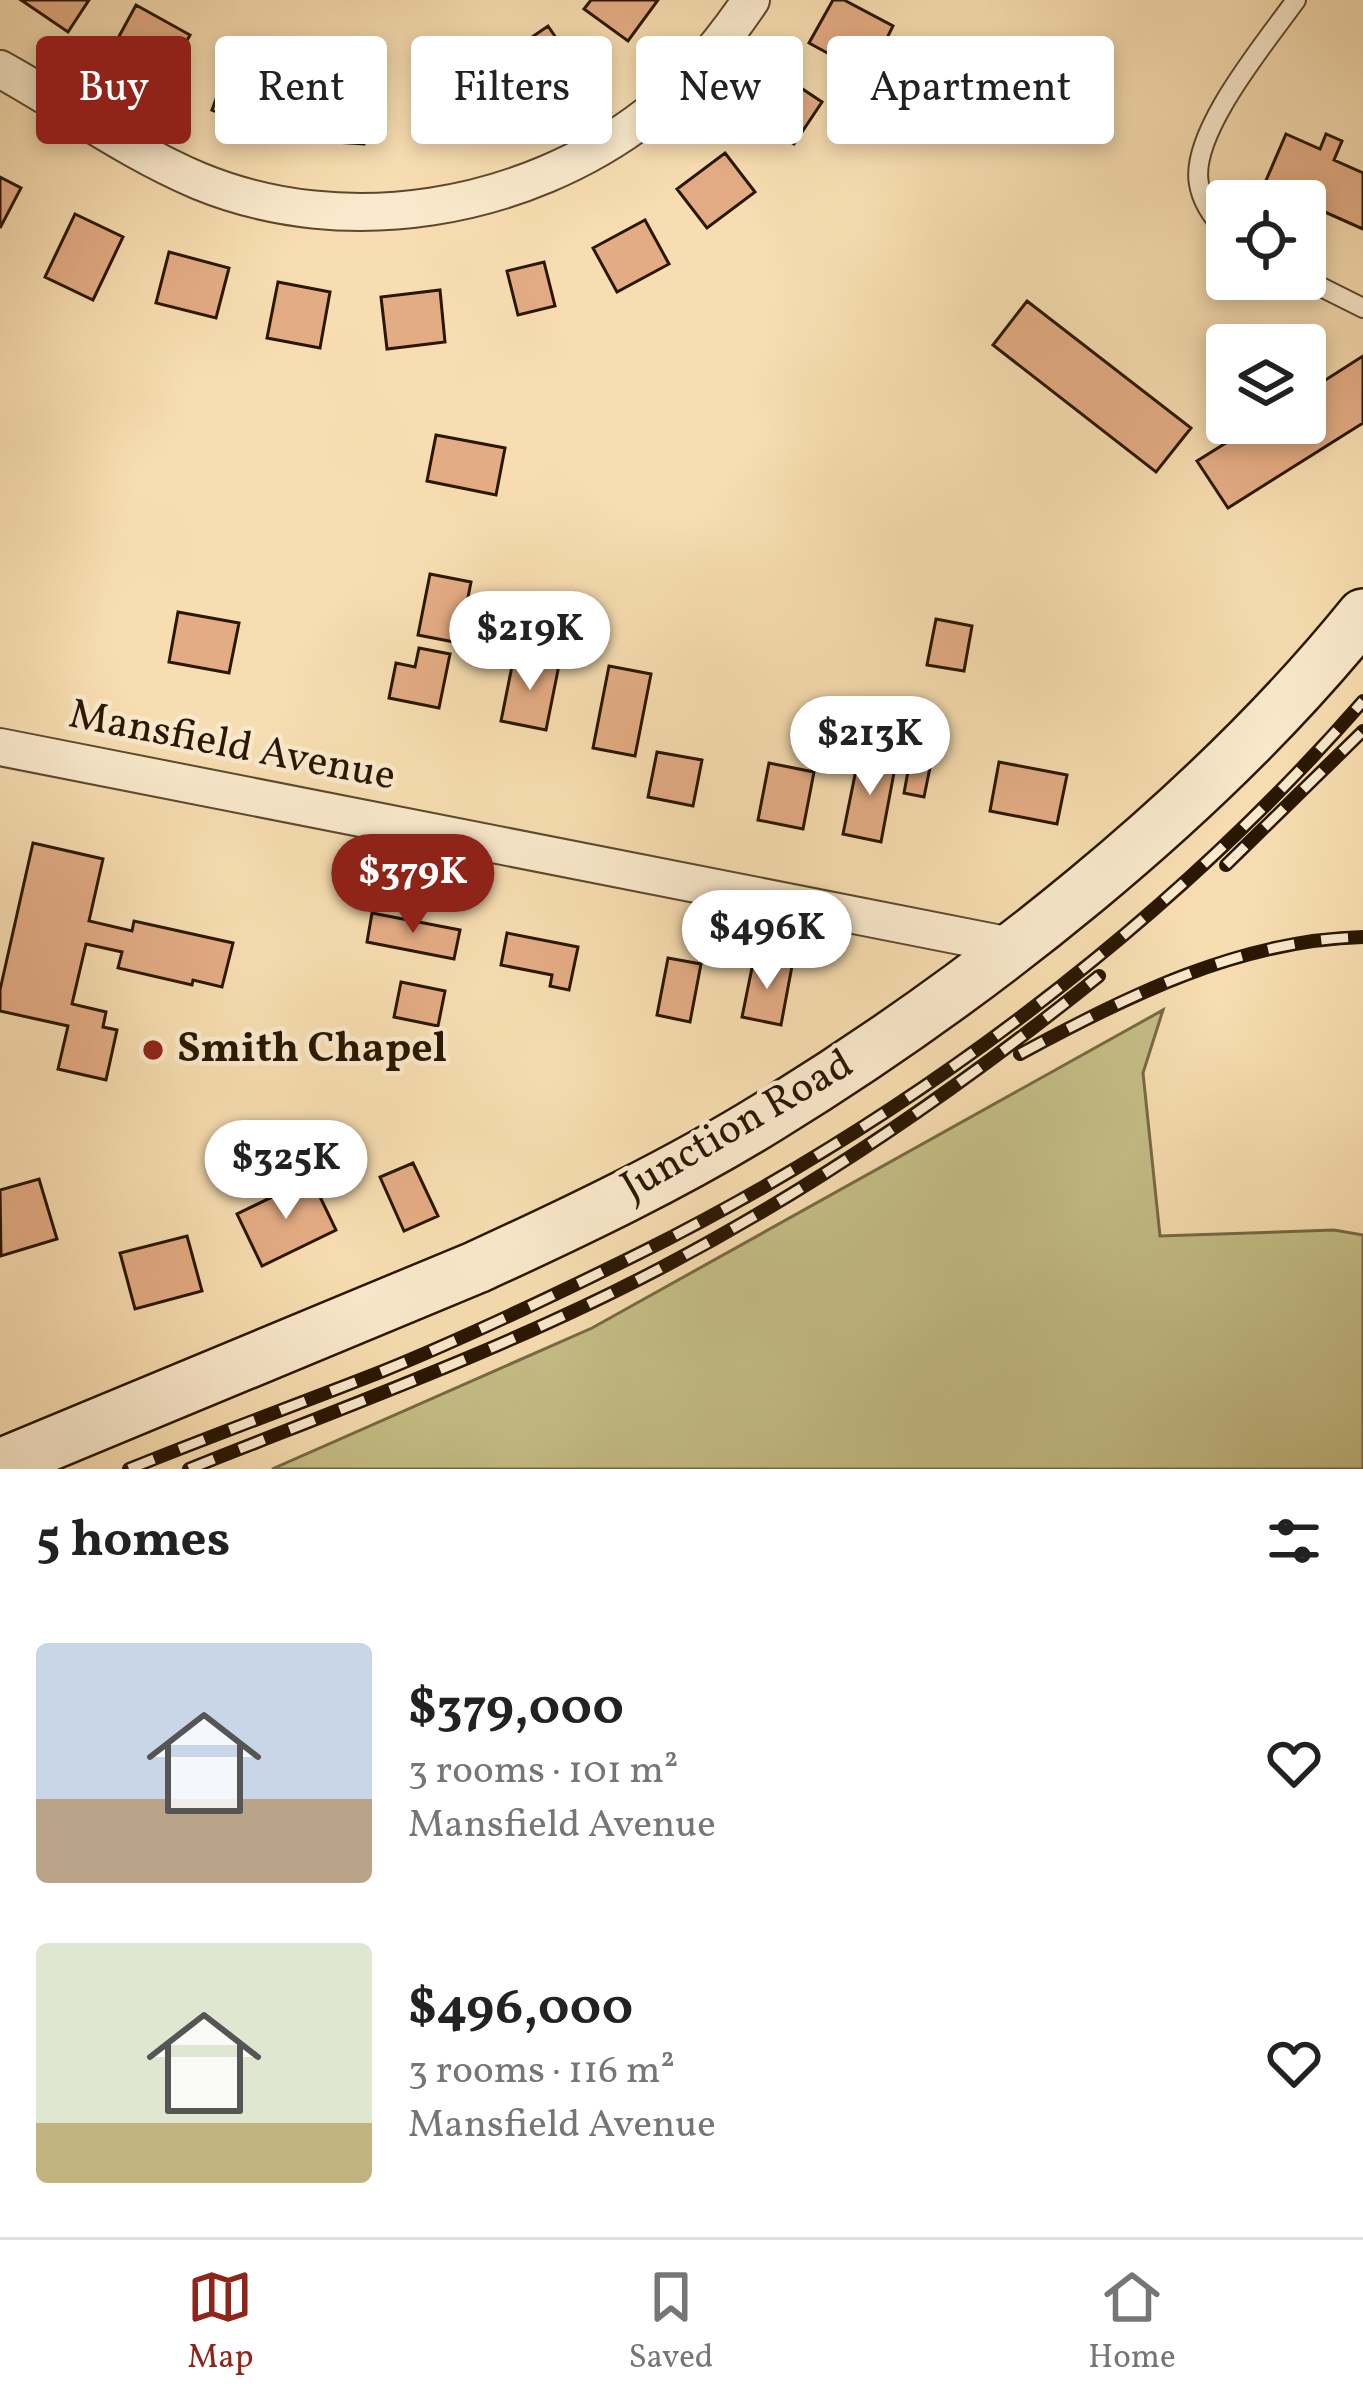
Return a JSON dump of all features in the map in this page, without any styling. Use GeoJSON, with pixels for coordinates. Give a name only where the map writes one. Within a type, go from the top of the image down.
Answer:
{"type":"FeatureCollection","features":[{"type":"Feature","properties":{"kind":"street"},"geometry":{"type":"LineString","coordinates":[[0,69],[149,158],[203,182],[256,199],[315,209],[426,208],[540,178],[596,150],[648,115],[692,76],[752,0]]}},
{"type":"Feature","properties":{"kind":"street","name":"Junction Road"},"geometry":{"type":"LineString","coordinates":[[0,1465],[278,1352],[553,1232],[767,1118],[934,1005],[1170,817],[1276,712],[1363,614]]}},
{"type":"Feature","properties":{"kind":"street","name":"Mansfield Avenue"},"geometry":{"type":"LineString","coordinates":[[0,747],[1011,946]]}},
{"type":"Feature","properties":{"kind":"lane"},"geometry":{"type":"LineString","coordinates":[[1206,201],[1197,179],[1201,151],[1216,117],[1296,0]]}},
{"type":"Feature","properties":{"kind":"lane"},"geometry":{"type":"LineString","coordinates":[[1326,290],[1363,308]]}},
{"type":"Feature","properties":{"kind":"shaded area"},"geometry":{"type":"Polygon","coordinates":[[[1163,1010],[1143,1073],[1160,1236],[1334,1230],[1363,1235],[1363,1469],[272,1469],[592,1328],[1163,1010]]]}},
{"type":"Feature","properties":{"kind":"building"},"geometry":{"type":"Polygon","coordinates":[[[21,0],[89,0],[68,32],[21,0]]]}},
{"type":"Feature","properties":{"kind":"building"},"geometry":{"type":"Polygon","coordinates":[[[591,0],[658,0],[628,41],[584,9],[591,0]]]}},
{"type":"Feature","properties":{"kind":"building"},"geometry":{"type":"Polygon","coordinates":[[[833,0],[844,0],[893,26],[888,36],[827,36],[827,53],[809,43],[833,0]]]}},
{"type":"Feature","properties":{"kind":"building"},"geometry":{"type":"Polygon","coordinates":[[[136,5],[190,35],[189,36],[119,36],[136,5]]]}},
{"type":"Feature","properties":{"kind":"building"},"geometry":{"type":"Polygon","coordinates":[[[548,26],[555,36],[533,36],[548,26]]]}},
{"type":"Feature","properties":{"kind":"building"},"geometry":{"type":"Polygon","coordinates":[[[803,89],[822,102],[803,130],[803,89]]]}},
{"type":"Feature","properties":{"kind":"building"},"geometry":{"type":"Polygon","coordinates":[[[1286,134],[1320,149],[1326,134],[1342,141],[1334,160],[1363,173],[1363,229],[1326,213],[1326,180],[1266,180],[1286,134]]]}},
{"type":"Feature","properties":{"kind":"building"},"geometry":{"type":"Polygon","coordinates":[[[725,153],[755,192],[707,228],[677,189],[725,153]]]}},
{"type":"Feature","properties":{"kind":"building"},"geometry":{"type":"Polygon","coordinates":[[[0,177],[21,188],[0,228],[0,177]]]}},
{"type":"Feature","properties":{"kind":"building"},"geometry":{"type":"Polygon","coordinates":[[[75,214],[123,237],[93,300],[45,277],[75,214]]]}},
{"type":"Feature","properties":{"kind":"building"},"geometry":{"type":"Polygon","coordinates":[[[645,220],[669,264],[617,292],[593,248],[645,220]]]}},
{"type":"Feature","properties":{"kind":"building"},"geometry":{"type":"Polygon","coordinates":[[[169,252],[229,268],[216,318],[156,303],[169,252]]]}},
{"type":"Feature","properties":{"kind":"building"},"geometry":{"type":"Polygon","coordinates":[[[544,262],[555,306],[518,315],[507,271],[544,262]]]}},
{"type":"Feature","properties":{"kind":"building"},"geometry":{"type":"Polygon","coordinates":[[[278,282],[330,292],[320,348],[267,338],[278,282]]]}},
{"type":"Feature","properties":{"kind":"building"},"geometry":{"type":"Polygon","coordinates":[[[440,290],[445,342],[387,349],[381,297],[440,290]]]}},
{"type":"Feature","properties":{"kind":"building"},"geometry":{"type":"Polygon","coordinates":[[[1027,301],[1191,428],[1156,472],[993,345],[1027,301]]]}},
{"type":"Feature","properties":{"kind":"building"},"geometry":{"type":"Polygon","coordinates":[[[1363,356],[1363,423],[1228,508],[1197,461],[1224,444],[1326,444],[1326,380],[1363,356]]]}},
{"type":"Feature","properties":{"kind":"building"},"geometry":{"type":"Polygon","coordinates":[[[436,435],[505,448],[496,495],[427,481],[436,435]]]}},
{"type":"Feature","properties":{"kind":"building"},"geometry":{"type":"Polygon","coordinates":[[[430,574],[471,582],[459,643],[418,635],[430,574]]]}},
{"type":"Feature","properties":{"kind":"building"},"geometry":{"type":"Polygon","coordinates":[[[178,612],[239,623],[229,673],[169,662],[178,612]]]}},
{"type":"Feature","properties":{"kind":"building"},"geometry":{"type":"Polygon","coordinates":[[[936,619],[972,626],[964,671],[927,665],[936,619]]]}},
{"type":"Feature","properties":{"kind":"building"},"geometry":{"type":"Polygon","coordinates":[[[419,648],[450,654],[439,708],[389,698],[396,663],[415,667],[419,648]]]}},
{"type":"Feature","properties":{"kind":"building"},"geometry":{"type":"Polygon","coordinates":[[[514,656],[559,665],[546,730],[501,721],[514,656]]]}},
{"type":"Feature","properties":{"kind":"building"},"geometry":{"type":"Polygon","coordinates":[[[609,666],[651,674],[635,756],[593,748],[609,666]]]}},
{"type":"Feature","properties":{"kind":"building"},"geometry":{"type":"Polygon","coordinates":[[[913,744],[934,748],[924,797],[904,793],[913,744]]]}},
{"type":"Feature","properties":{"kind":"building"},"geometry":{"type":"Polygon","coordinates":[[[657,752],[702,760],[693,806],[648,797],[657,752]]]}},
{"type":"Feature","properties":{"kind":"building"},"geometry":{"type":"Polygon","coordinates":[[[859,755],[896,762],[881,842],[843,834],[859,755]]]}},
{"type":"Feature","properties":{"kind":"building"},"geometry":{"type":"Polygon","coordinates":[[[999,762],[1067,775],[1057,824],[990,811],[999,762]]]}},
{"type":"Feature","properties":{"kind":"building"},"geometry":{"type":"Polygon","coordinates":[[[769,763],[814,772],[803,829],[758,820],[769,763]]]}},
{"type":"Feature","properties":{"kind":"building"},"geometry":{"type":"Polygon","coordinates":[[[33,843],[103,859],[89,921],[132,931],[134,921],[233,943],[222,987],[118,968],[122,952],[86,944],[72,1004],[106,1012],[103,1027],[117,1030],[106,1080],[58,1069],[68,1026],[0,1011],[0,990],[33,843]]]}},
{"type":"Feature","properties":{"kind":"building"},"geometry":{"type":"Polygon","coordinates":[[[372,913],[460,930],[454,959],[367,942],[372,913]]]}},
{"type":"Feature","properties":{"kind":"building"},"geometry":{"type":"Polygon","coordinates":[[[507,933],[578,947],[569,990],[550,986],[552,975],[501,965],[507,933]]]}},
{"type":"Feature","properties":{"kind":"building"},"geometry":{"type":"Polygon","coordinates":[[[668,958],[701,964],[690,1022],[657,1015],[668,958]]]}},
{"type":"Feature","properties":{"kind":"building"},"geometry":{"type":"Polygon","coordinates":[[[754,958],[792,966],[781,1025],[742,1017],[754,958]]]}},
{"type":"Feature","properties":{"kind":"building"},"geometry":{"type":"Polygon","coordinates":[[[401,982],[445,991],[438,1026],[394,1017],[401,982]]]}},
{"type":"Feature","properties":{"kind":"building"},"geometry":{"type":"Polygon","coordinates":[[[413,1163],[438,1216],[404,1231],[380,1177],[413,1163]]]}},
{"type":"Feature","properties":{"kind":"building"},"geometry":{"type":"Polygon","coordinates":[[[311,1178],[336,1230],[262,1266],[237,1214],[311,1178]]]}},
{"type":"Feature","properties":{"kind":"building"},"geometry":{"type":"Polygon","coordinates":[[[39,1179],[57,1239],[1,1256],[0,1190],[39,1179]]]}},
{"type":"Feature","properties":{"kind":"building"},"geometry":{"type":"Polygon","coordinates":[[[187,1236],[202,1291],[135,1309],[120,1253],[187,1236]]]}},
{"type":"Feature","properties":{"kind":"railway"},"geometry":{"type":"LineString","coordinates":[[129,1469],[383,1371],[512,1315],[638,1254],[837,1143],[933,1080],[1118,940],[1204,864],[1363,701]]}},
{"type":"Feature","properties":{"kind":"railway"},"geometry":{"type":"LineString","coordinates":[[1226,865],[1363,731]]}},
{"type":"Feature","properties":{"kind":"railway"},"geometry":{"type":"LineString","coordinates":[[1020,1054],[1143,992],[1229,960],[1273,948],[1363,937]]}},
{"type":"Feature","properties":{"kind":"railway"},"geometry":{"type":"LineString","coordinates":[[189,1469],[486,1350],[659,1269],[775,1204],[886,1133],[1099,976]]}},
{"type":"Feature","properties":{"kind":"place","name":"Smith Chapel"},"geometry":{"type":"Point","coordinates":[153,1050]}}]}
